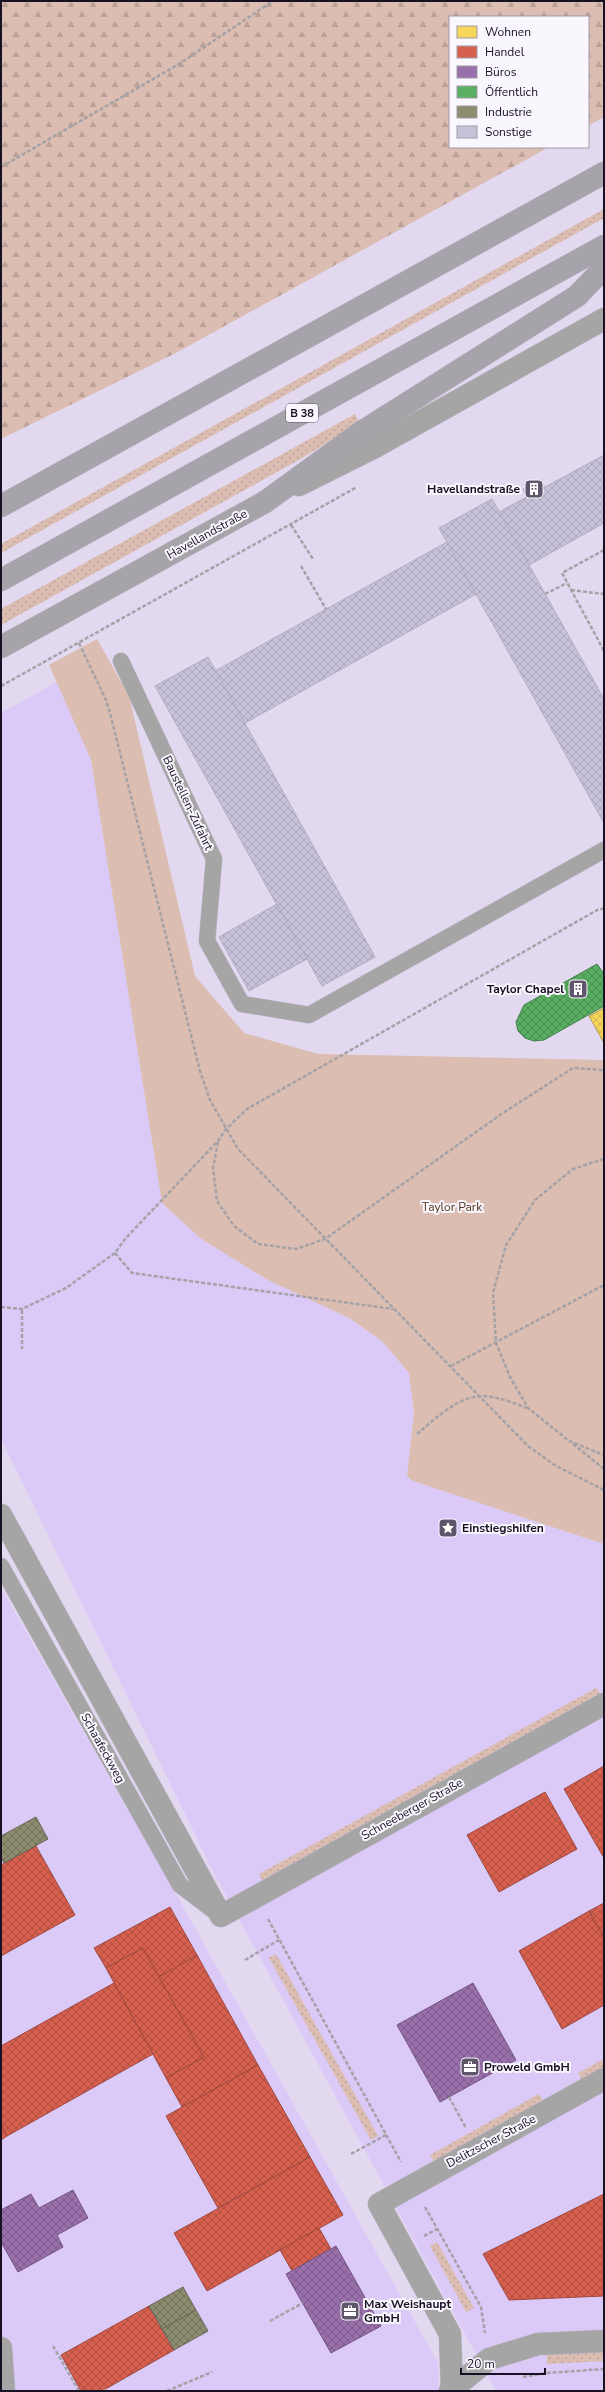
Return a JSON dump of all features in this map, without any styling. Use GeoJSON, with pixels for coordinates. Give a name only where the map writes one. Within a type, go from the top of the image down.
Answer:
{"type":"FeatureCollection","features":[{"type":"Feature","properties":{"kind":"highway"},"geometry":{"type":"LineString","coordinates":[[1,506],[604,173]]}},
{"type":"Feature","properties":{"kind":"highway","name":"B 38"},"geometry":{"type":"LineString","coordinates":[[1,580],[604,246]]}},
{"type":"Feature","properties":{"kind":"highway"},"geometry":{"type":"LineString","coordinates":[[265,502],[360,432],[577,296],[604,268]]}},
{"type":"Feature","properties":{"kind":"main road","name":"Havellandstraße"},"geometry":{"type":"LineString","coordinates":[[1,647],[265,502]]}},
{"type":"Feature","properties":{"kind":"street","name":"Havellandstraße"},"geometry":{"type":"LineString","coordinates":[[265,502],[376,447],[604,319]]}},
{"type":"Feature","properties":{"kind":"street"},"geometry":{"type":"LineString","coordinates":[[1,1515],[221,1916]]}},
{"type":"Feature","properties":{"kind":"street","name":"Schneeberger Straße"},"geometry":{"type":"LineString","coordinates":[[221,1916],[604,1704]]}},
{"type":"Feature","properties":{"kind":"street","name":"Delitzscher Straße"},"geometry":{"type":"LineString","coordinates":[[452,2391],[450,2334],[378,2204],[604,2079]]}},
{"type":"Feature","properties":{"kind":"street"},"geometry":{"type":"LineString","coordinates":[[452,2391],[489,2359],[538,2344],[604,2340]]}},
{"type":"Feature","properties":{"kind":"street"},"geometry":{"type":"LineString","coordinates":[[1,2348],[4,2391]]}},
{"type":"Feature","properties":{"kind":"lane","name":"Baustellen-Zufahrt"},"geometry":{"type":"LineString","coordinates":[[121,661],[214,859],[208,941],[242,1004],[309,1015],[604,850]]}},
{"type":"Feature","properties":{"kind":"lane","name":"Schaafeckweg"},"geometry":{"type":"LineString","coordinates":[[1,1566],[180,1885],[221,1916]]}},
{"type":"Feature","properties":{"kind":"path"},"geometry":{"type":"LineString","coordinates":[[1,167],[179,64],[273,1]]}},
{"type":"Feature","properties":{"kind":"path"},"geometry":{"type":"LineString","coordinates":[[1,686],[327,504]]}},
{"type":"Feature","properties":{"kind":"path"},"geometry":{"type":"LineString","coordinates":[[291,525],[313,559]]}},
{"type":"Feature","properties":{"kind":"path"},"geometry":{"type":"LineString","coordinates":[[604,550],[562,573],[604,651]]}},
{"type":"Feature","properties":{"kind":"path"},"geometry":{"type":"LineString","coordinates":[[301,566],[326,609]]}},
{"type":"Feature","properties":{"kind":"path"},"geometry":{"type":"LineString","coordinates":[[545,594],[567,583]]}},
{"type":"Feature","properties":{"kind":"path"},"geometry":{"type":"LineString","coordinates":[[570,590],[604,594]]}},
{"type":"Feature","properties":{"kind":"path"},"geometry":{"type":"LineString","coordinates":[[79,643],[106,700],[200,1071],[210,1100],[238,1149],[393,1309],[481,1396],[528,1446],[556,1466],[604,1490]]}},
{"type":"Feature","properties":{"kind":"path"},"geometry":{"type":"LineString","coordinates":[[1,1307],[22,1309],[66,1288],[115,1253],[125,1239],[218,1141],[226,1129],[247,1109],[599,908],[604,909]]}},
{"type":"Feature","properties":{"kind":"path"},"geometry":{"type":"LineString","coordinates":[[218,1141],[213,1168],[217,1201],[234,1226],[258,1244],[296,1249],[325,1239],[456,1145],[573,1068],[604,1070]]}},
{"type":"Feature","properties":{"kind":"path"},"geometry":{"type":"LineString","coordinates":[[604,1159],[573,1169],[535,1200],[506,1244],[493,1293],[496,1343],[510,1377],[528,1408],[604,1469]]}},
{"type":"Feature","properties":{"kind":"path"},"geometry":{"type":"LineString","coordinates":[[115,1253],[132,1272],[393,1309]]}},
{"type":"Feature","properties":{"kind":"path"},"geometry":{"type":"LineString","coordinates":[[451,1366],[604,1285]]}},
{"type":"Feature","properties":{"kind":"path"},"geometry":{"type":"LineString","coordinates":[[22,1309],[22,1349]]}},
{"type":"Feature","properties":{"kind":"path"},"geometry":{"type":"LineString","coordinates":[[417,1434],[454,1404],[481,1396],[492,1397],[528,1408]]}},
{"type":"Feature","properties":{"kind":"path"},"geometry":{"type":"LineString","coordinates":[[569,1442],[604,1455]]}},
{"type":"Feature","properties":{"kind":"path"},"geometry":{"type":"LineString","coordinates":[[255,1896],[481,2307],[489,2359]]}},
{"type":"Feature","properties":{"kind":"path"},"geometry":{"type":"LineString","coordinates":[[245,1960],[279,1940]]}},
{"type":"Feature","properties":{"kind":"path"},"geometry":{"type":"LineString","coordinates":[[449,2097],[467,2128]]}},
{"type":"Feature","properties":{"kind":"path"},"geometry":{"type":"LineString","coordinates":[[352,2154],[386,2136]]}},
{"type":"Feature","properties":{"kind":"path"},"geometry":{"type":"LineString","coordinates":[[270,2321],[303,2303]]}},
{"type":"Feature","properties":{"kind":"path"},"geometry":{"type":"LineString","coordinates":[[53,2346],[79,2391]]}},
{"type":"Feature","properties":{"kind":"path"},"geometry":{"type":"LineString","coordinates":[[519,2378],[547,2373],[604,2369]]}},
{"type":"Feature","properties":{"kind":"path"},"geometry":{"type":"LineString","coordinates":[[167,2391],[212,2372]]}},
{"type":"Feature","properties":{"kind":"shaded area"},"geometry":{"type":"Polygon","coordinates":[[[57,682],[91,760],[162,1203],[200,1238],[266,1279],[351,1319],[382,1341],[409,1373],[414,1413],[407,1476],[413,1481],[604,1544],[604,2391],[496,2391],[216,1877],[1,1439],[1,713],[57,682]]]}},
{"type":"Feature","properties":{"kind":"shaded area"},"geometry":{"type":"Polygon","coordinates":[[[4,1593],[180,1901],[438,2363],[439,2391],[1,2391],[1,1594],[4,1593]]]}},
{"type":"Feature","properties":{"kind":"green space"},"geometry":{"type":"Polygon","coordinates":[[[1,1],[604,1],[604,117],[589,125],[589,16],[449,16],[449,148],[547,148],[176,353],[1,439],[1,1]]]}},
{"type":"Feature","properties":{"kind":"green space"},"geometry":{"type":"Polygon","coordinates":[[[604,209],[604,218],[1,553],[1,544],[604,209]]]}},
{"type":"Feature","properties":{"kind":"green space"},"geometry":{"type":"Polygon","coordinates":[[[355,414],[359,421],[357,425],[297,461],[1,625],[1,609],[355,414]]]}},
{"type":"Feature","properties":{"kind":"green space","name":"Taylor Park"},"geometry":{"type":"Polygon","coordinates":[[[97,639],[129,696],[195,976],[244,1033],[318,1054],[604,1060],[604,1544],[413,1481],[407,1476],[414,1413],[409,1373],[382,1341],[351,1319],[266,1279],[200,1238],[162,1203],[91,760],[49,665],[97,639]]]}},
{"type":"Feature","properties":{"kind":"green space"},"geometry":{"type":"Polygon","coordinates":[[[596,1688],[601,1695],[263,1881],[259,1874],[596,1688]]]}},
{"type":"Feature","properties":{"kind":"green space"},"geometry":{"type":"Polygon","coordinates":[[[276,1954],[378,2136],[371,2140],[269,1958],[276,1954]]]}},
{"type":"Feature","properties":{"kind":"green space"},"geometry":{"type":"Polygon","coordinates":[[[604,2059],[604,2069],[582,2081],[578,2073],[604,2059]]]}},
{"type":"Feature","properties":{"kind":"green space"},"geometry":{"type":"Polygon","coordinates":[[[539,2094],[544,2102],[435,2163],[430,2155],[539,2094]]]}},
{"type":"Feature","properties":{"kind":"green space"},"geometry":{"type":"Polygon","coordinates":[[[437,2242],[474,2308],[466,2312],[430,2246],[437,2242]]]}},
{"type":"Feature","properties":{"kind":"green space"},"geometry":{"type":"Polygon","coordinates":[[[604,2352],[604,2361],[547,2364],[547,2355],[604,2352]]]}},
{"type":"Feature","properties":{"kind":"building: Wohnen"},"geometry":{"type":"Polygon","coordinates":[[[604,1008],[604,1043],[589,1016],[604,1008]]]}},
{"type":"Feature","properties":{"kind":"building: Handel"},"geometry":{"type":"Polygon","coordinates":[[[604,1766],[604,1858],[564,1789],[604,1766]]]}},
{"type":"Feature","properties":{"kind":"building: Handel"},"geometry":{"type":"Polygon","coordinates":[[[545,1792],[577,1849],[499,1892],[467,1835],[545,1792]]]}},
{"type":"Feature","properties":{"kind":"building: Handel"},"geometry":{"type":"Polygon","coordinates":[[[36,1846],[75,1915],[1,1956],[1,1865],[36,1846]]]}},
{"type":"Feature","properties":{"kind":"building: Handel"},"geometry":{"type":"Polygon","coordinates":[[[604,1903],[604,1938],[589,1911],[604,1903]]]}},
{"type":"Feature","properties":{"kind":"building: Handel"},"geometry":{"type":"Polygon","coordinates":[[[170,1907],[197,1955],[159,1977],[143,1948],[106,1968],[94,1948],[170,1907]]]}},
{"type":"Feature","properties":{"kind":"building: Handel"},"geometry":{"type":"Polygon","coordinates":[[[589,1911],[604,1938],[604,2005],[562,2029],[519,1951],[589,1911]]]}},
{"type":"Feature","properties":{"kind":"building: Handel"},"geometry":{"type":"Polygon","coordinates":[[[143,1948],[204,2057],[166,2078],[106,1968],[143,1948]]]}},
{"type":"Feature","properties":{"kind":"building: Handel"},"geometry":{"type":"Polygon","coordinates":[[[197,1955],[258,2065],[182,2107],[166,2078],[204,2057],[159,1977],[197,1955]]]}},
{"type":"Feature","properties":{"kind":"building: Handel"},"geometry":{"type":"Polygon","coordinates":[[[114,1983],[153,2054],[7,2136],[1,2125],[1,2046],[114,1983]]]}},
{"type":"Feature","properties":{"kind":"building: Handel"},"geometry":{"type":"Polygon","coordinates":[[[258,2065],[310,2157],[218,2208],[166,2116],[258,2065]]]}},
{"type":"Feature","properties":{"kind":"building: Handel"},"geometry":{"type":"Polygon","coordinates":[[[1,2125],[7,2136],[1,2140],[1,2125]]]}},
{"type":"Feature","properties":{"kind":"building: Handel"},"geometry":{"type":"Polygon","coordinates":[[[310,2157],[343,2215],[207,2291],[174,2233],[310,2157]]]}},
{"type":"Feature","properties":{"kind":"building: Handel"},"geometry":{"type":"Polygon","coordinates":[[[604,2194],[604,2296],[509,2300],[483,2254],[604,2194]]]}},
{"type":"Feature","properties":{"kind":"building: Handel"},"geometry":{"type":"Polygon","coordinates":[[[319,2228],[331,2249],[292,2271],[280,2250],[319,2228]]]}},
{"type":"Feature","properties":{"kind":"building: Handel"},"geometry":{"type":"Polygon","coordinates":[[[149,2306],[174,2350],[102,2391],[81,2391],[61,2355],[149,2306]]]}},
{"type":"Feature","properties":{"kind":"building: Büros"},"geometry":{"type":"Polygon","coordinates":[[[473,1983],[516,2060],[440,2102],[397,2025],[473,1983]]]}},
{"type":"Feature","properties":{"kind":"building: Büros"},"geometry":{"type":"Polygon","coordinates":[[[73,2190],[88,2218],[57,2235],[63,2247],[18,2272],[1,2242],[1,2210],[31,2194],[39,2208],[73,2190]]]}},
{"type":"Feature","properties":{"kind":"building: Büros"},"geometry":{"type":"Polygon","coordinates":[[[336,2246],[381,2326],[331,2353],[286,2274],[336,2246]]]}},
{"type":"Feature","properties":{"kind":"building: Öffentlich","name":"Taylor Chapel"},"geometry":{"type":"Polygon","coordinates":[[[597,964],[604,974],[604,1006],[544,1040],[534,1041],[525,1038],[518,1031],[516,1022],[524,1005],[597,964]]]}},
{"type":"Feature","properties":{"kind":"building: Industrie"},"geometry":{"type":"Polygon","coordinates":[[[36,1817],[48,1839],[4,1863],[1,1857],[1,1836],[36,1817]]]}},
{"type":"Feature","properties":{"kind":"building: Industrie"},"geometry":{"type":"Polygon","coordinates":[[[183,2287],[196,2310],[162,2329],[149,2306],[183,2287]]]}},
{"type":"Feature","properties":{"kind":"building: Industrie"},"geometry":{"type":"Polygon","coordinates":[[[196,2310],[208,2331],[174,2350],[162,2329],[196,2310]]]}},
{"type":"Feature","properties":{"kind":"building: Sonstige"},"geometry":{"type":"Polygon","coordinates":[[[604,455],[604,523],[529,565],[499,512],[604,455]]]}},
{"type":"Feature","properties":{"kind":"building: Sonstige","name":"Havellandstraße"},"geometry":{"type":"Polygon","coordinates":[[[541,480],[545,488],[527,497],[523,489],[541,480]]]}},
{"type":"Feature","properties":{"kind":"building: Sonstige"},"geometry":{"type":"Polygon","coordinates":[[[492,499],[604,699],[604,823],[439,528],[492,499]]]}},
{"type":"Feature","properties":{"kind":"building: Sonstige"},"geometry":{"type":"Polygon","coordinates":[[[447,542],[476,594],[245,723],[215,671],[447,542]]]}},
{"type":"Feature","properties":{"kind":"building: Sonstige"},"geometry":{"type":"Polygon","coordinates":[[[208,657],[375,957],[322,986],[155,686],[208,657]]]}},
{"type":"Feature","properties":{"kind":"building: Sonstige"},"geometry":{"type":"Polygon","coordinates":[[[277,904],[307,959],[249,991],[219,937],[277,904]]]}},
{"type":"Feature","properties":{"kind":"place","name":"Havellandstraße"},"geometry":{"type":"Point","coordinates":[534,489]}},
{"type":"Feature","properties":{"kind":"place","name":"Taylor Chapel"},"geometry":{"type":"Point","coordinates":[578,989]}},
{"type":"Feature","properties":{"kind":"place","name":"Einstiegshilfen"},"geometry":{"type":"Point","coordinates":[448,1528]}},
{"type":"Feature","properties":{"kind":"place","name":"Proweld GmbH"},"geometry":{"type":"Point","coordinates":[470,2067]}},
{"type":"Feature","properties":{"kind":"place","name":"Max Weishaupt GmbH"},"geometry":{"type":"Point","coordinates":[350,2311]}}]}
